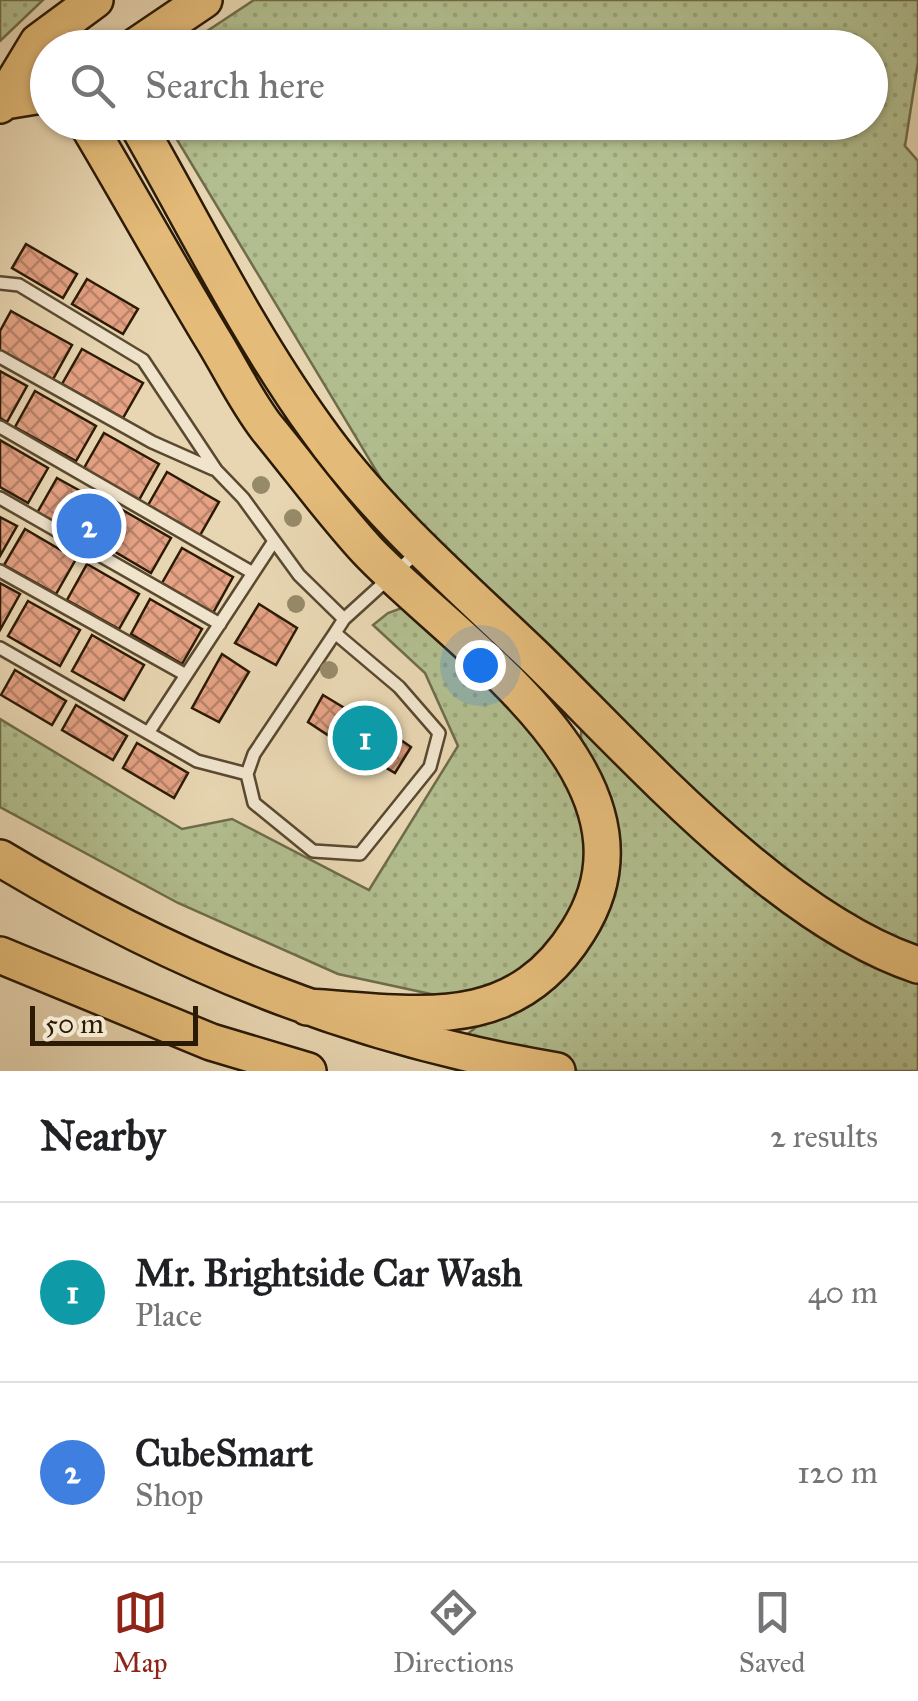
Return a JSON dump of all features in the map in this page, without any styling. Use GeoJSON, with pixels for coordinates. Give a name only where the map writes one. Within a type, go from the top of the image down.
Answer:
{"type":"FeatureCollection","features":[{"type":"Feature","properties":{"kind":"main road"},"geometry":{"type":"LineString","coordinates":[[74,30],[95,0]]}},
{"type":"Feature","properties":{"kind":"main road"},"geometry":{"type":"LineString","coordinates":[[160,30],[204,0]]}},
{"type":"Feature","properties":{"kind":"main road"},"geometry":{"type":"LineString","coordinates":[[2,103],[30,56]]}},
{"type":"Feature","properties":{"kind":"main road"},"geometry":{"type":"LineString","coordinates":[[2,103],[30,98]]}},
{"type":"Feature","properties":{"kind":"main road"},"geometry":{"type":"LineString","coordinates":[[97,140],[263,422],[368,551],[533,706],[569,752],[590,796],[600,836],[600,877],[586,920],[562,958],[508,998],[443,1014],[307,1007]]}},
{"type":"Feature","properties":{"kind":"main road"},"geometry":{"type":"LineString","coordinates":[[146,140],[284,381],[354,477],[712,827],[843,929],[918,965]]}},
{"type":"Feature","properties":{"kind":"main road"},"geometry":{"type":"LineString","coordinates":[[0,858],[154,946],[307,1007],[449,1049],[557,1071]]}},
{"type":"Feature","properties":{"kind":"main road"},"geometry":{"type":"LineString","coordinates":[[0,955],[194,1035],[308,1071]]}},
{"type":"Feature","properties":{"kind":"lane"},"geometry":{"type":"LineString","coordinates":[[0,282],[19,286],[143,360],[216,470],[244,498],[299,575],[344,619]]}},
{"type":"Feature","properties":{"kind":"lane"},"geometry":{"type":"LineString","coordinates":[[0,357],[152,442],[216,470]]}},
{"type":"Feature","properties":{"kind":"lane"},"geometry":{"type":"LineString","coordinates":[[0,426],[253,574]]}},
{"type":"Feature","properties":{"kind":"lane"},"geometry":{"type":"LineString","coordinates":[[0,498],[220,624]]}},
{"type":"Feature","properties":{"kind":"lane"},"geometry":{"type":"LineString","coordinates":[[148,733],[274,540]]}},
{"type":"Feature","properties":{"kind":"lane"},"geometry":{"type":"LineString","coordinates":[[335,632],[398,687],[439,733],[430,767],[360,854],[313,851],[254,803],[247,774],[254,754],[335,632],[344,619],[422,547]]}},
{"type":"Feature","properties":{"kind":"lane"},"geometry":{"type":"LineString","coordinates":[[0,571],[186,675]]}},
{"type":"Feature","properties":{"kind":"lane"},"geometry":{"type":"LineString","coordinates":[[0,648],[198,762],[247,774]]}},
{"type":"Feature","properties":{"kind":"green space"},"geometry":{"type":"Polygon","coordinates":[[[0,0],[43,0],[0,41],[0,0]]]}},
{"type":"Feature","properties":{"kind":"green space"},"geometry":{"type":"Polygon","coordinates":[[[254,0],[918,0],[918,62],[905,146],[918,161],[918,1071],[579,1071],[449,1049],[485,1020],[440,996],[338,974],[178,903],[0,807],[0,719],[182,829],[232,819],[369,890],[458,746],[425,673],[373,625],[388,613],[421,601],[580,772],[582,703],[422,547],[177,140],[888,140],[888,30],[209,30],[254,0]]]}},
{"type":"Feature","properties":{"kind":"building"},"geometry":{"type":"Polygon","coordinates":[[[26,244],[77,274],[63,298],[12,268],[26,244]]]}},
{"type":"Feature","properties":{"kind":"building"},"geometry":{"type":"Polygon","coordinates":[[[87,279],[138,309],[123,334],[72,304],[87,279]]]}},
{"type":"Feature","properties":{"kind":"building"},"geometry":{"type":"Polygon","coordinates":[[[11,311],[72,345],[52,381],[0,351],[0,331],[11,311]]]}},
{"type":"Feature","properties":{"kind":"building"},"geometry":{"type":"Polygon","coordinates":[[[82,349],[143,383],[123,418],[62,384],[82,349]]]}},
{"type":"Feature","properties":{"kind":"building"},"geometry":{"type":"Polygon","coordinates":[[[0,371],[27,386],[7,422],[0,418],[0,371]]]}},
{"type":"Feature","properties":{"kind":"building"},"geometry":{"type":"Polygon","coordinates":[[[35,391],[96,426],[76,461],[15,427],[35,391]]]}},
{"type":"Feature","properties":{"kind":"building"},"geometry":{"type":"Polygon","coordinates":[[[104,433],[159,464],[139,500],[84,468],[104,433]]]}},
{"type":"Feature","properties":{"kind":"building"},"geometry":{"type":"Polygon","coordinates":[[[0,440],[48,468],[28,503],[0,487],[0,440]]]}},
{"type":"Feature","properties":{"kind":"building"},"geometry":{"type":"Polygon","coordinates":[[[167,472],[219,502],[199,537],[147,507],[167,472]]]}},
{"type":"Feature","properties":{"kind":"building"},"geometry":{"type":"Polygon","coordinates":[[[57,478],[109,507],[89,542],[37,513],[57,478]]]}},
{"type":"Feature","properties":{"kind":"building"},"geometry":{"type":"Polygon","coordinates":[[[119,508],[171,538],[151,573],[100,543],[119,508]]]}},
{"type":"Feature","properties":{"kind":"building"},"geometry":{"type":"Polygon","coordinates":[[[0,517],[17,526],[0,556],[0,517]]]}},
{"type":"Feature","properties":{"kind":"building"},"geometry":{"type":"Polygon","coordinates":[[[25,529],[76,559],[56,594],[4,565],[25,529]]]}},
{"type":"Feature","properties":{"kind":"building"},"geometry":{"type":"Polygon","coordinates":[[[182,548],[233,577],[213,613],[162,583],[182,548]]]}},
{"type":"Feature","properties":{"kind":"building"},"geometry":{"type":"Polygon","coordinates":[[[87,564],[139,594],[119,629],[67,600],[87,564]]]}},
{"type":"Feature","properties":{"kind":"building"},"geometry":{"type":"Polygon","coordinates":[[[0,583],[20,594],[0,630],[0,583]]]}},
{"type":"Feature","properties":{"kind":"building"},"geometry":{"type":"Polygon","coordinates":[[[150,599],[202,629],[182,664],[131,634],[150,599]]]}},
{"type":"Feature","properties":{"kind":"building"},"geometry":{"type":"Polygon","coordinates":[[[28,601],[80,630],[60,666],[8,636],[28,601]]]}},
{"type":"Feature","properties":{"kind":"building"},"geometry":{"type":"Polygon","coordinates":[[[259,604],[297,628],[276,665],[235,643],[259,604]]]}},
{"type":"Feature","properties":{"kind":"building"},"geometry":{"type":"Polygon","coordinates":[[[92,635],[144,665],[124,700],[72,671],[92,635]]]}},
{"type":"Feature","properties":{"kind":"building"},"geometry":{"type":"Polygon","coordinates":[[[222,654],[249,672],[219,722],[192,708],[222,654]]]}},
{"type":"Feature","properties":{"kind":"building"},"geometry":{"type":"Polygon","coordinates":[[[15,670],[66,701],[52,725],[1,695],[15,670]]]}},
{"type":"Feature","properties":{"kind":"building"},"geometry":{"type":"Polygon","coordinates":[[[323,695],[366,721],[368,717],[411,747],[395,773],[366,756],[364,759],[308,722],[323,695]]]}},
{"type":"Feature","properties":{"kind":"building"},"geometry":{"type":"Polygon","coordinates":[[[76,705],[127,736],[113,760],[62,730],[76,705]]]}},
{"type":"Feature","properties":{"kind":"building"},"geometry":{"type":"Polygon","coordinates":[[[137,743],[188,773],[174,798],[123,768],[137,743]]]}},
{"type":"Feature","properties":{"kind":"place","name":"CubeSmart"},"geometry":{"type":"Point","coordinates":[89,526]}},
{"type":"Feature","properties":{"kind":"place","name":"Mr. Brightside Car Wash"},"geometry":{"type":"Point","coordinates":[365,738]}}]}
